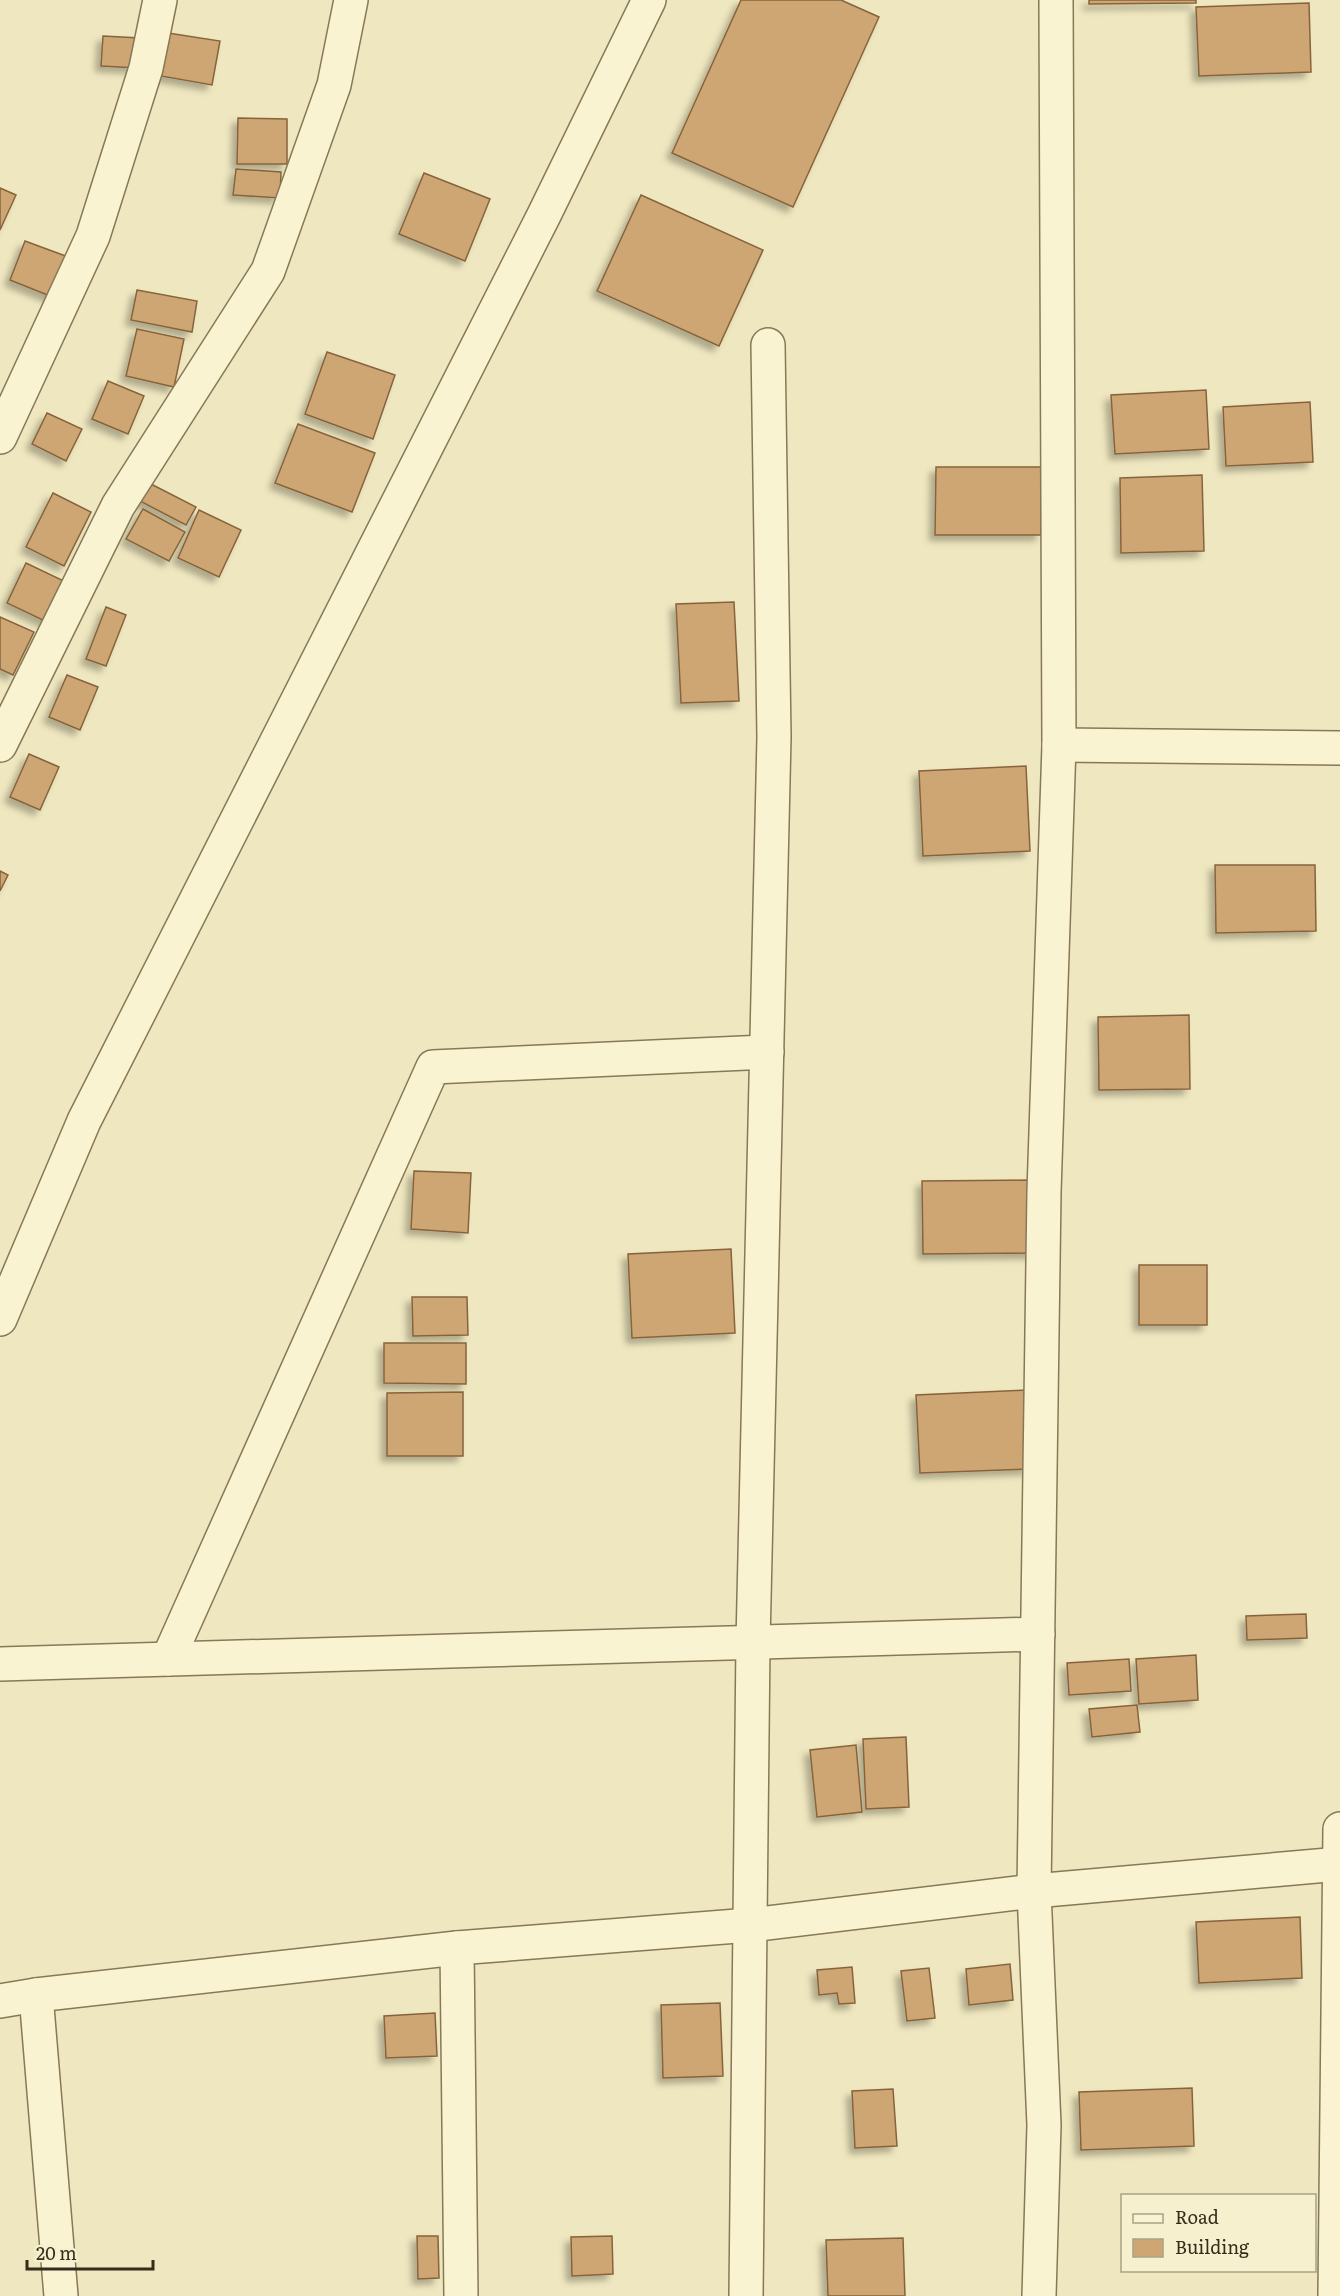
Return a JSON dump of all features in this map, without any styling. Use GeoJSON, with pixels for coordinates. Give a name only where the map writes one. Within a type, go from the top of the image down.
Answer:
{"type":"FeatureCollection","features":[{"type":"Feature","properties":{"kind":"street"},"geometry":{"type":"LineString","coordinates":[[0,437],[93,236],[146,68],[160,0]]}},
{"type":"Feature","properties":{"kind":"street"},"geometry":{"type":"LineString","coordinates":[[0,746],[118,506],[268,271],[334,85],[351,0]]}},
{"type":"Feature","properties":{"kind":"street"},"geometry":{"type":"LineString","coordinates":[[0,1319],[84,1121],[544,215],[649,0]]}},
{"type":"Feature","properties":{"kind":"street"},"geometry":{"type":"LineString","coordinates":[[1039,2296],[1044,2125],[1034,1891],[1044,1192],[1059,745],[1056,0]]}},
{"type":"Feature","properties":{"kind":"street"},"geometry":{"type":"LineString","coordinates":[[746,2296],[753,1642],[774,737],[768,345]]}},
{"type":"Feature","properties":{"kind":"street"},"geometry":{"type":"LineString","coordinates":[[1059,745],[1340,748]]}},
{"type":"Feature","properties":{"kind":"street"},"geometry":{"type":"LineString","coordinates":[[168,1659],[433,1067],[766,1052]]}},
{"type":"Feature","properties":{"kind":"street"},"geometry":{"type":"LineString","coordinates":[[0,1664],[1038,1634]]}},
{"type":"Feature","properties":{"kind":"street"},"geometry":{"type":"LineString","coordinates":[[1335,2296],[1340,1829]]}},
{"type":"Feature","properties":{"kind":"street"},"geometry":{"type":"LineString","coordinates":[[0,2001],[36,1995],[457,1948],[750,1925],[1034,1891],[1340,1864]]}},
{"type":"Feature","properties":{"kind":"street"},"geometry":{"type":"LineString","coordinates":[[457,1948],[461,2296]]}},
{"type":"Feature","properties":{"kind":"street"},"geometry":{"type":"LineString","coordinates":[[36,1995],[61,2296]]}},
{"type":"Feature","properties":{"kind":"building"},"geometry":{"type":"Polygon","coordinates":[[[741,0],[841,0],[879,17],[793,207],[672,153],[741,0]]]}},
{"type":"Feature","properties":{"kind":"building"},"geometry":{"type":"Polygon","coordinates":[[[1089,0],[1196,0],[1196,3],[1089,4],[1089,0]]]}},
{"type":"Feature","properties":{"kind":"building"},"geometry":{"type":"Polygon","coordinates":[[[1309,3],[1311,72],[1199,76],[1196,7],[1309,3]]]}},
{"type":"Feature","properties":{"kind":"building"},"geometry":{"type":"Polygon","coordinates":[[[168,33],[220,41],[212,85],[161,76],[168,33]]]}},
{"type":"Feature","properties":{"kind":"building"},"geometry":{"type":"Polygon","coordinates":[[[103,36],[140,38],[138,68],[101,66],[103,36]]]}},
{"type":"Feature","properties":{"kind":"building"},"geometry":{"type":"Polygon","coordinates":[[[238,118],[287,119],[287,164],[237,164],[238,118]]]}},
{"type":"Feature","properties":{"kind":"building"},"geometry":{"type":"Polygon","coordinates":[[[236,169],[281,172],[280,198],[233,195],[236,169]]]}},
{"type":"Feature","properties":{"kind":"building"},"geometry":{"type":"Polygon","coordinates":[[[424,173],[490,199],[465,261],[399,234],[424,173]]]}},
{"type":"Feature","properties":{"kind":"building"},"geometry":{"type":"Polygon","coordinates":[[[0,188],[16,195],[0,230],[0,188]]]}},
{"type":"Feature","properties":{"kind":"building"},"geometry":{"type":"Polygon","coordinates":[[[641,195],[763,250],[719,346],[597,291],[641,195]]]}},
{"type":"Feature","properties":{"kind":"building"},"geometry":{"type":"Polygon","coordinates":[[[25,241],[71,258],[55,298],[10,280],[25,241]]]}},
{"type":"Feature","properties":{"kind":"building"},"geometry":{"type":"Polygon","coordinates":[[[137,290],[197,301],[192,332],[131,320],[137,290]]]}},
{"type":"Feature","properties":{"kind":"building"},"geometry":{"type":"Polygon","coordinates":[[[137,329],[184,339],[174,387],[126,376],[137,329]]]}},
{"type":"Feature","properties":{"kind":"building"},"geometry":{"type":"Polygon","coordinates":[[[327,352],[395,375],[373,439],[305,414],[327,352]]]}},
{"type":"Feature","properties":{"kind":"building"},"geometry":{"type":"Polygon","coordinates":[[[108,381],[144,396],[128,434],[92,419],[108,381]]]}},
{"type":"Feature","properties":{"kind":"building"},"geometry":{"type":"Polygon","coordinates":[[[1206,390],[1209,449],[1115,454],[1111,395],[1206,390]]]}},
{"type":"Feature","properties":{"kind":"building"},"geometry":{"type":"Polygon","coordinates":[[[1310,402],[1313,462],[1226,466],[1223,407],[1310,402]]]}},
{"type":"Feature","properties":{"kind":"building"},"geometry":{"type":"Polygon","coordinates":[[[47,413],[82,429],[66,461],[32,444],[47,413]]]}},
{"type":"Feature","properties":{"kind":"building"},"geometry":{"type":"Polygon","coordinates":[[[298,424],[375,453],[352,512],[275,483],[298,424]]]}},
{"type":"Feature","properties":{"kind":"building"},"geometry":{"type":"Polygon","coordinates":[[[936,467],[1041,467],[1041,535],[935,535],[936,467]]]}},
{"type":"Feature","properties":{"kind":"building"},"geometry":{"type":"Polygon","coordinates":[[[1202,475],[1204,551],[1121,553],[1120,478],[1202,475]]]}},
{"type":"Feature","properties":{"kind":"building"},"geometry":{"type":"Polygon","coordinates":[[[149,483],[196,507],[186,525],[140,501],[149,483]]]}},
{"type":"Feature","properties":{"kind":"building"},"geometry":{"type":"Polygon","coordinates":[[[53,493],[91,512],[64,566],[26,547],[53,493]]]}},
{"type":"Feature","properties":{"kind":"building"},"geometry":{"type":"Polygon","coordinates":[[[143,509],[185,532],[169,561],[126,539],[143,509]]]}},
{"type":"Feature","properties":{"kind":"building"},"geometry":{"type":"Polygon","coordinates":[[[199,510],[241,530],[219,577],[178,558],[199,510]]]}},
{"type":"Feature","properties":{"kind":"building"},"geometry":{"type":"Polygon","coordinates":[[[26,563],[68,583],[49,623],[7,603],[26,563]]]}},
{"type":"Feature","properties":{"kind":"building"},"geometry":{"type":"Polygon","coordinates":[[[734,602],[739,701],[681,703],[676,604],[734,602]]]}},
{"type":"Feature","properties":{"kind":"building"},"geometry":{"type":"Polygon","coordinates":[[[106,607],[126,615],[106,666],[86,659],[106,607]]]}},
{"type":"Feature","properties":{"kind":"building"},"geometry":{"type":"Polygon","coordinates":[[[0,617],[34,632],[13,675],[0,669],[0,617]]]}},
{"type":"Feature","properties":{"kind":"building"},"geometry":{"type":"Polygon","coordinates":[[[67,675],[98,687],[80,730],[49,717],[67,675]]]}},
{"type":"Feature","properties":{"kind":"building"},"geometry":{"type":"Polygon","coordinates":[[[29,754],[59,767],[40,810],[10,797],[29,754]]]}},
{"type":"Feature","properties":{"kind":"building"},"geometry":{"type":"Polygon","coordinates":[[[1026,766],[1030,851],[923,856],[919,771],[1026,766]]]}},
{"type":"Feature","properties":{"kind":"building"},"geometry":{"type":"Polygon","coordinates":[[[1215,865],[1315,865],[1316,931],[1216,933],[1215,865]]]}},
{"type":"Feature","properties":{"kind":"building"},"geometry":{"type":"Polygon","coordinates":[[[0,871],[8,875],[0,891],[0,871]]]}},
{"type":"Feature","properties":{"kind":"building"},"geometry":{"type":"Polygon","coordinates":[[[1189,1015],[1190,1089],[1099,1090],[1098,1017],[1189,1015]]]}},
{"type":"Feature","properties":{"kind":"building"},"geometry":{"type":"Polygon","coordinates":[[[414,1171],[471,1173],[468,1233],[411,1229],[414,1171]]]}},
{"type":"Feature","properties":{"kind":"building"},"geometry":{"type":"Polygon","coordinates":[[[1036,1180],[1037,1253],[923,1254],[922,1181],[1036,1180]]]}},
{"type":"Feature","properties":{"kind":"building"},"geometry":{"type":"Polygon","coordinates":[[[731,1249],[735,1333],[632,1338],[628,1254],[731,1249]]]}},
{"type":"Feature","properties":{"kind":"building"},"geometry":{"type":"Polygon","coordinates":[[[1139,1265],[1207,1265],[1207,1325],[1139,1325],[1139,1265]]]}},
{"type":"Feature","properties":{"kind":"building"},"geometry":{"type":"Polygon","coordinates":[[[412,1297],[467,1297],[468,1335],[413,1336],[412,1297]]]}},
{"type":"Feature","properties":{"kind":"building"},"geometry":{"type":"Polygon","coordinates":[[[384,1343],[466,1343],[466,1384],[384,1383],[384,1343]]]}},
{"type":"Feature","properties":{"kind":"building"},"geometry":{"type":"Polygon","coordinates":[[[1027,1390],[1030,1469],[920,1473],[916,1395],[1027,1390]]]}},
{"type":"Feature","properties":{"kind":"building"},"geometry":{"type":"Polygon","coordinates":[[[463,1392],[463,1456],[387,1456],[387,1393],[463,1392]]]}},
{"type":"Feature","properties":{"kind":"building"},"geometry":{"type":"Polygon","coordinates":[[[1306,1614],[1307,1638],[1247,1640],[1246,1616],[1306,1614]]]}},
{"type":"Feature","properties":{"kind":"building"},"geometry":{"type":"Polygon","coordinates":[[[1196,1655],[1198,1700],[1139,1704],[1136,1659],[1196,1655]]]}},
{"type":"Feature","properties":{"kind":"building"},"geometry":{"type":"Polygon","coordinates":[[[1129,1659],[1131,1691],[1069,1695],[1067,1663],[1129,1659]]]}},
{"type":"Feature","properties":{"kind":"building"},"geometry":{"type":"Polygon","coordinates":[[[1137,1705],[1140,1732],[1092,1737],[1089,1709],[1137,1705]]]}},
{"type":"Feature","properties":{"kind":"building"},"geometry":{"type":"Polygon","coordinates":[[[906,1737],[909,1807],[866,1809],[863,1739],[906,1737]]]}},
{"type":"Feature","properties":{"kind":"building"},"geometry":{"type":"Polygon","coordinates":[[[856,1745],[862,1812],[817,1817],[810,1750],[856,1745]]]}},
{"type":"Feature","properties":{"kind":"building"},"geometry":{"type":"Polygon","coordinates":[[[1300,1917],[1302,1978],[1199,1983],[1196,1922],[1300,1917]]]}},
{"type":"Feature","properties":{"kind":"building"},"geometry":{"type":"Polygon","coordinates":[[[1010,1964],[1013,2000],[969,2005],[966,1969],[1010,1964]]]}},
{"type":"Feature","properties":{"kind":"building"},"geometry":{"type":"Polygon","coordinates":[[[852,1967],[855,2003],[839,2004],[837,1993],[819,1995],[817,1970],[852,1967]]]}},
{"type":"Feature","properties":{"kind":"building"},"geometry":{"type":"Polygon","coordinates":[[[929,1968],[935,2018],[907,2021],[901,1971],[929,1968]]]}},
{"type":"Feature","properties":{"kind":"building"},"geometry":{"type":"Polygon","coordinates":[[[720,2003],[723,2076],[663,2078],[661,2005],[720,2003]]]}},
{"type":"Feature","properties":{"kind":"building"},"geometry":{"type":"Polygon","coordinates":[[[435,2013],[437,2056],[386,2058],[384,2016],[435,2013]]]}},
{"type":"Feature","properties":{"kind":"building"},"geometry":{"type":"Polygon","coordinates":[[[1192,2088],[1194,2146],[1081,2150],[1079,2092],[1192,2088]]]}},
{"type":"Feature","properties":{"kind":"building"},"geometry":{"type":"Polygon","coordinates":[[[893,2089],[897,2146],[855,2148],[852,2091],[893,2089]]]}},
{"type":"Feature","properties":{"kind":"building"},"geometry":{"type":"Polygon","coordinates":[[[417,2236],[438,2236],[439,2278],[418,2279],[417,2236]]]}},
{"type":"Feature","properties":{"kind":"building"},"geometry":{"type":"Polygon","coordinates":[[[612,2236],[613,2274],[572,2276],[571,2237],[612,2236]]]}},
{"type":"Feature","properties":{"kind":"building"},"geometry":{"type":"Polygon","coordinates":[[[903,2238],[905,2296],[828,2296],[826,2240],[903,2238]]]}}]}
